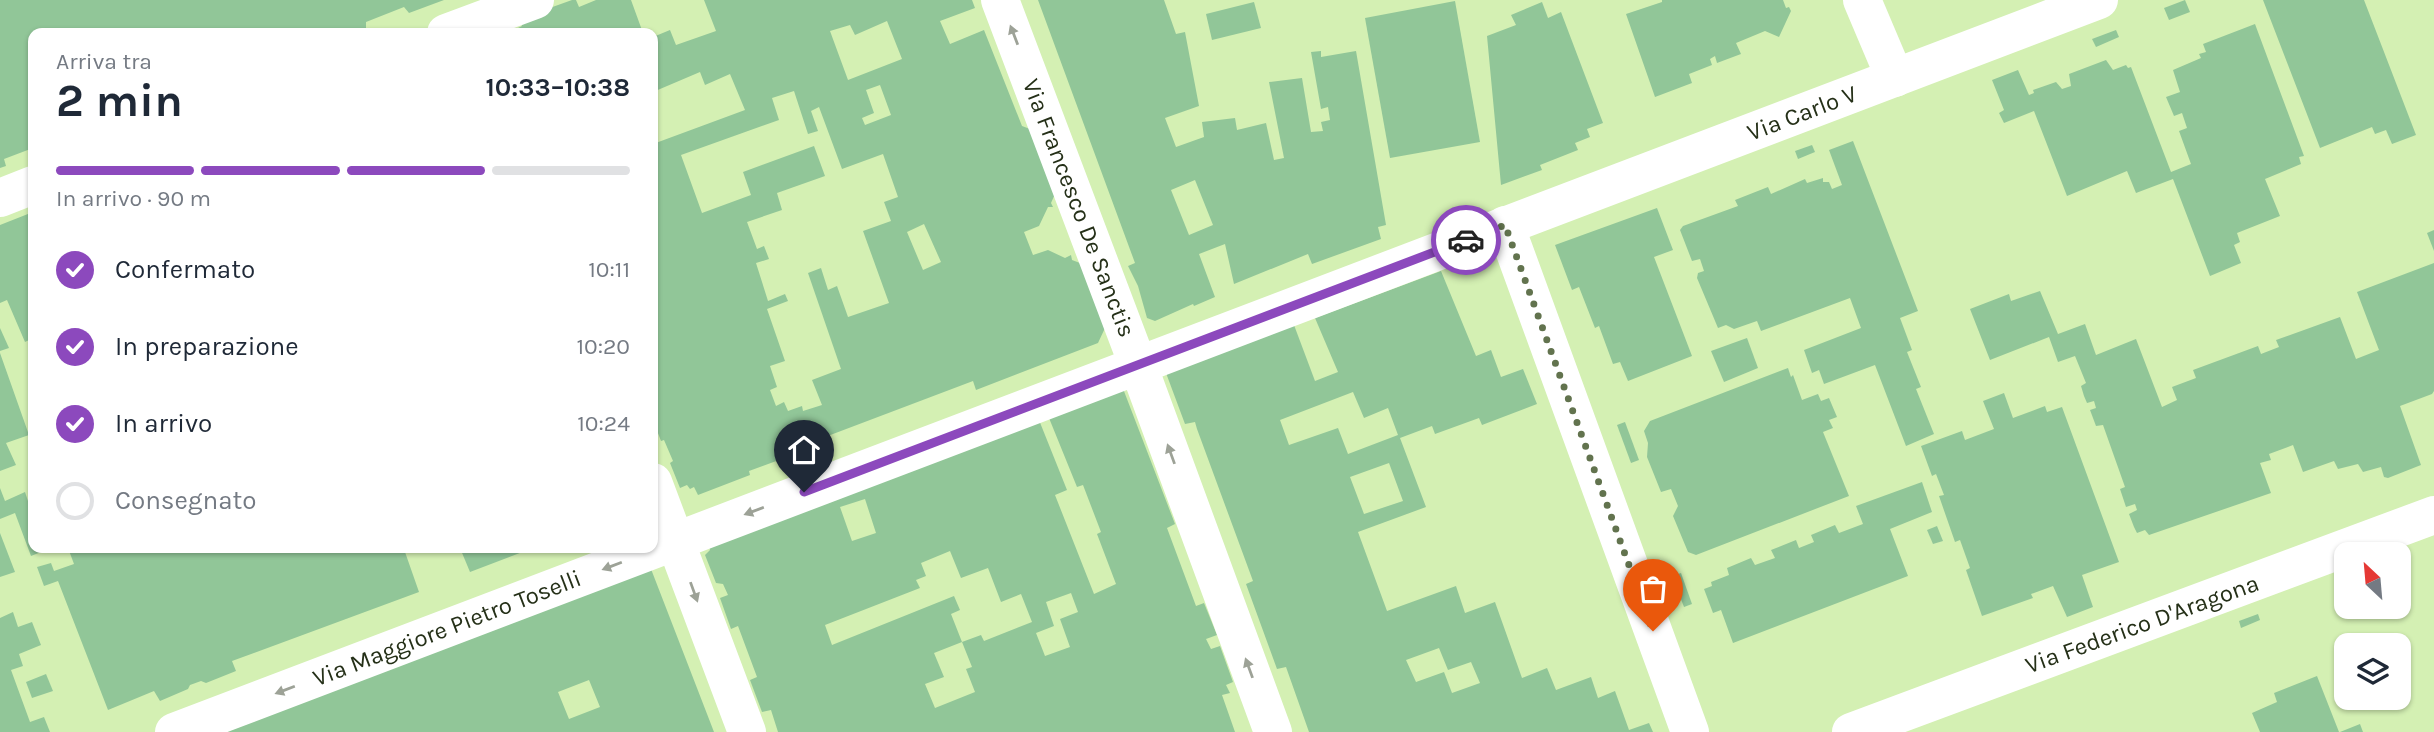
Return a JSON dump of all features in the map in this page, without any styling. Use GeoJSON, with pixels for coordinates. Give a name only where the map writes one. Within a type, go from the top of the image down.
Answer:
{"type":"FeatureCollection","features":[{"type":"Feature","properties":{"kind":"street"},"geometry":{"type":"LineString","coordinates":[[468,22],[535,0]]}},
{"type":"Feature","properties":{"kind":"street","name":"Via Francesco De Sanctis"},"geometry":{"type":"LineString","coordinates":[[1000,0],[1273,732]]}},
{"type":"Feature","properties":{"kind":"street"},"geometry":{"type":"LineString","coordinates":[[1862,0],[1895,78]]}},
{"type":"Feature","properties":{"kind":"street","name":"Via Carlo V"},"geometry":{"type":"LineString","coordinates":[[1505,225],[2099,0]]}},
{"type":"Feature","properties":{"kind":"street"},"geometry":{"type":"LineString","coordinates":[[0,198],[28,188]]}},
{"type":"Feature","properties":{"kind":"street"},"geometry":{"type":"LineString","coordinates":[[1505,225],[1690,732]]}},
{"type":"Feature","properties":{"kind":"street","name":"Via Maggiore Pietro Toselli"},"geometry":{"type":"LineString","coordinates":[[658,548],[1505,225]]}},
{"type":"Feature","properties":{"kind":"street"},"geometry":{"type":"LineString","coordinates":[[658,495],[747,732]]}},
{"type":"Feature","properties":{"kind":"street","name":"Via Federico D'Aragona"},"geometry":{"type":"LineString","coordinates":[[1851,732],[2434,515]]}},
{"type":"Feature","properties":{"kind":"street","name":"Via Maggiore Pietro Toselli"},"geometry":{"type":"LineString","coordinates":[[174,732],[644,553]]}},
{"type":"Feature","properties":{"kind":"building"},"geometry":{"type":"Polygon","coordinates":[[[0,0],[444,0],[409,13],[404,7],[366,22],[366,28],[28,28],[28,150],[4,159],[6,166],[0,168],[0,0]]]}},
{"type":"Feature","properties":{"kind":"building"},"geometry":{"type":"Polygon","coordinates":[[[572,0],[576,0],[579,7],[596,0],[631,0],[641,28],[518,28],[522,26],[519,19],[572,0]]]}},
{"type":"Feature","properties":{"kind":"building"},"geometry":{"type":"Polygon","coordinates":[[[704,0],[972,0],[975,8],[940,21],[950,44],[984,30],[1022,126],[1030,129],[1055,194],[1051,203],[1053,207],[1048,207],[1039,226],[1024,232],[1033,255],[1048,250],[1065,258],[1071,255],[1072,260],[1080,263],[1105,328],[1098,343],[976,390],[973,381],[796,448],[798,453],[749,471],[750,475],[698,495],[694,487],[690,489],[687,485],[680,488],[670,463],[673,461],[658,433],[658,142],[745,110],[730,74],[705,85],[700,72],[658,90],[658,35],[670,30],[676,45],[716,31],[704,0]],[[887,21],[855,35],[850,25],[830,31],[848,80],[902,59],[887,21]],[[880,85],[866,90],[874,113],[862,118],[865,125],[891,115],[880,85]],[[794,91],[772,98],[779,120],[681,155],[702,213],[751,195],[743,172],[814,146],[825,176],[777,193],[782,210],[747,222],[757,249],[764,246],[769,259],[756,263],[768,301],[785,294],[788,301],[767,309],[785,361],[770,366],[777,387],[770,390],[776,406],[784,402],[788,411],[802,406],[803,411],[822,405],[812,380],[841,369],[808,273],[821,268],[828,290],[837,286],[848,317],[889,303],[863,231],[891,221],[884,202],[898,197],[883,154],[842,169],[819,107],[811,111],[818,131],[808,134],[794,91]],[[924,224],[907,232],[923,270],[941,262],[924,224]]]}},
{"type":"Feature","properties":{"kind":"building"},"geometry":{"type":"Polygon","coordinates":[[[1038,0],[1164,0],[1176,34],[1185,32],[1199,106],[1165,118],[1176,147],[1204,137],[1202,122],[1235,118],[1237,130],[1266,123],[1274,160],[1284,158],[1269,82],[1302,78],[1311,132],[1323,131],[1321,122],[1330,120],[1328,107],[1321,109],[1311,52],[1321,51],[1321,57],[1356,51],[1386,225],[1378,227],[1381,239],[1312,264],[1308,254],[1234,284],[1225,244],[1199,254],[1215,297],[1155,321],[1147,318],[1138,286],[1128,266],[1135,263],[1038,0]],[[1195,180],[1171,190],[1189,235],[1213,225],[1195,180]]]}},
{"type":"Feature","properties":{"kind":"building"},"geometry":{"type":"Polygon","coordinates":[[[1662,0],[1783,0],[1786,8],[1789,7],[1791,11],[1779,37],[1765,31],[1736,43],[1741,54],[1717,63],[1715,56],[1710,59],[1712,65],[1689,74],[1692,83],[1655,97],[1626,14],[1662,0]]]}},
{"type":"Feature","properties":{"kind":"building"},"geometry":{"type":"Polygon","coordinates":[[[2185,0],[2190,12],[2169,20],[2164,8],[2185,0]]]}},
{"type":"Feature","properties":{"kind":"building"},"geometry":{"type":"Polygon","coordinates":[[[2263,0],[2364,0],[2416,135],[2392,144],[2386,130],[2375,134],[2372,127],[2320,148],[2263,0]]]}},
{"type":"Feature","properties":{"kind":"building"},"geometry":{"type":"Polygon","coordinates":[[[1455,1],[1480,142],[1390,158],[1365,18],[1455,1]]]}},
{"type":"Feature","properties":{"kind":"building"},"geometry":{"type":"Polygon","coordinates":[[[1254,2],[1261,28],[1212,40],[1206,14],[1254,2]]]}},
{"type":"Feature","properties":{"kind":"building"},"geometry":{"type":"Polygon","coordinates":[[[1542,2],[1548,18],[1561,12],[1603,123],[1587,129],[1590,137],[1575,143],[1578,150],[1540,165],[1542,170],[1501,185],[1487,36],[1516,25],[1511,15],[1542,2]]]}},
{"type":"Feature","properties":{"kind":"building"},"geometry":{"type":"Polygon","coordinates":[[[2255,24],[2304,156],[2299,157],[2301,164],[2265,179],[2280,216],[2237,233],[2240,242],[2234,245],[2241,263],[2210,276],[2173,179],[2136,193],[2127,171],[2067,196],[2034,111],[2004,123],[1999,113],[2004,110],[1992,80],[2018,70],[2029,95],[2034,93],[2033,90],[2056,82],[2062,89],[2071,86],[2069,74],[2106,60],[2113,70],[2126,65],[2131,67],[2171,172],[2191,164],[2179,131],[2187,128],[2182,113],[2174,116],[2166,97],[2180,92],[2173,70],[2201,58],[2199,54],[2206,52],[2203,44],[2255,24]]]}},
{"type":"Feature","properties":{"kind":"building"},"geometry":{"type":"Polygon","coordinates":[[[2116,30],[2119,37],[2096,47],[2092,39],[2116,30]]]}},
{"type":"Feature","properties":{"kind":"building"},"geometry":{"type":"Polygon","coordinates":[[[1853,141],[1918,311],[1900,318],[1912,350],[1907,352],[1921,387],[1916,389],[1934,434],[1906,446],[1875,365],[1824,384],[1819,370],[1812,373],[1804,350],[1861,328],[1850,298],[1761,331],[1757,321],[1734,329],[1726,325],[1718,328],[1697,278],[1698,273],[1704,271],[1700,259],[1692,261],[1680,230],[1683,226],[1738,206],[1735,200],[1768,187],[1771,194],[1805,179],[1807,183],[1823,178],[1823,182],[1829,182],[1832,189],[1842,185],[1829,150],[1853,141]]]}},
{"type":"Feature","properties":{"kind":"building"},"geometry":{"type":"Polygon","coordinates":[[[1812,145],[1815,152],[1798,159],[1795,151],[1812,145]]]}},
{"type":"Feature","properties":{"kind":"building"},"geometry":{"type":"Polygon","coordinates":[[[1657,208],[1673,250],[1654,257],[1692,356],[1628,381],[1620,362],[1613,364],[1599,326],[1595,328],[1579,287],[1572,290],[1555,245],[1657,208]]]}},
{"type":"Feature","properties":{"kind":"building"},"geometry":{"type":"Polygon","coordinates":[[[28,214],[28,340],[25,342],[7,300],[0,303],[0,225],[28,214]]]}},
{"type":"Feature","properties":{"kind":"building"},"geometry":{"type":"Polygon","coordinates":[[[2434,230],[2434,251],[2427,233],[2434,230]]]}},
{"type":"Feature","properties":{"kind":"building"},"geometry":{"type":"Polygon","coordinates":[[[2434,263],[2434,391],[2400,406],[2421,465],[2388,478],[2384,477],[2381,467],[2363,472],[2358,464],[2338,469],[2334,461],[2303,472],[2293,445],[2269,454],[2271,460],[2260,463],[2271,493],[2149,535],[2145,530],[2137,533],[2134,527],[2129,514],[2137,510],[2135,504],[2126,507],[2120,489],[2125,487],[2103,425],[2096,426],[2090,410],[2096,408],[2094,401],[2087,403],[2084,396],[2081,386],[2086,383],[2075,356],[2058,362],[2049,337],[1990,360],[1970,309],[2009,294],[2011,301],[2040,291],[2058,334],[2085,324],[2096,355],[2136,339],[2162,407],[2177,400],[2172,387],[2196,378],[2193,370],[2258,346],[2261,354],[2279,347],[2276,340],[2340,317],[2356,359],[2379,350],[2357,292],[2434,263]]]}},
{"type":"Feature","properties":{"kind":"building"},"geometry":{"type":"Polygon","coordinates":[[[1441,271],[1476,356],[1491,350],[1501,377],[1523,369],[1537,404],[1482,425],[1479,418],[1435,434],[1432,426],[1400,438],[1426,507],[1358,532],[1387,611],[1456,586],[1465,613],[1495,602],[1522,678],[1547,668],[1556,690],[1591,677],[1598,698],[1615,691],[1629,730],[1649,723],[1653,732],[1309,732],[1286,667],[1277,669],[1246,584],[1253,581],[1195,422],[1185,424],[1166,373],[1294,325],[1315,381],[1338,372],[1315,318],[1441,271]],[[1353,392],[1280,420],[1289,445],[1338,428],[1348,454],[1398,435],[1388,408],[1364,418],[1353,392]],[[1389,463],[1350,477],[1364,514],[1403,501],[1389,463]],[[1439,648],[1406,660],[1416,682],[1444,672],[1452,693],[1480,683],[1471,662],[1448,670],[1439,648]]]}},
{"type":"Feature","properties":{"kind":"building"},"geometry":{"type":"Polygon","coordinates":[[[0,328],[9,348],[0,351],[0,328]]]}},
{"type":"Feature","properties":{"kind":"building"},"geometry":{"type":"Polygon","coordinates":[[[1747,338],[1758,368],[1724,382],[1711,351],[1747,338]]]}},
{"type":"Feature","properties":{"kind":"building"},"geometry":{"type":"Polygon","coordinates":[[[0,353],[28,435],[6,443],[16,465],[0,471],[0,353]]]}},
{"type":"Feature","properties":{"kind":"building"},"geometry":{"type":"Polygon","coordinates":[[[1788,368],[1802,400],[1818,394],[1821,401],[1829,398],[1837,417],[1829,420],[1833,428],[1823,432],[1849,496],[1696,555],[1688,552],[1673,516],[1678,506],[1671,489],[1661,492],[1647,457],[1648,443],[1644,431],[1650,421],[1788,368]]]}},
{"type":"Feature","properties":{"kind":"building"},"geometry":{"type":"Polygon","coordinates":[[[1122,386],[1175,524],[1167,528],[1196,606],[1204,603],[1217,635],[1206,639],[1211,649],[1220,646],[1233,682],[1226,685],[1230,693],[1222,695],[1235,732],[778,732],[771,710],[762,712],[750,680],[757,677],[738,626],[731,629],[720,598],[728,595],[723,584],[716,583],[705,555],[710,550],[709,546],[1039,420],[1067,490],[1055,495],[1094,594],[1116,584],[1097,534],[1101,532],[1083,485],[1077,487],[1049,418],[1122,386]],[[865,499],[840,507],[852,541],[876,533],[865,499]],[[950,551],[921,563],[926,576],[916,580],[920,588],[825,625],[832,645],[954,596],[960,610],[951,614],[962,642],[981,635],[984,641],[1032,622],[1021,594],[1001,602],[988,568],[961,578],[950,551]],[[1071,593],[1046,602],[1054,626],[1036,633],[1045,656],[1070,647],[1060,619],[1078,612],[1071,593]],[[962,642],[934,653],[944,677],[925,684],[935,708],[975,692],[966,669],[972,667],[962,642]]]}},
{"type":"Feature","properties":{"kind":"building"},"geometry":{"type":"Polygon","coordinates":[[[2004,393],[2013,418],[2045,406],[2047,412],[2062,407],[2119,562],[2082,575],[2093,607],[2067,617],[2053,586],[2031,594],[2033,598],[1982,616],[1966,570],[1970,568],[1960,540],[1955,542],[1939,496],[1944,495],[1936,474],[1932,476],[1921,446],[1962,431],[1965,440],[1994,429],[1983,401],[2004,393]]]}},
{"type":"Feature","properties":{"kind":"building"},"geometry":{"type":"Polygon","coordinates":[[[1625,422],[1639,460],[1631,463],[1617,425],[1625,422]]]}},
{"type":"Feature","properties":{"kind":"building"},"geometry":{"type":"Polygon","coordinates":[[[1922,482],[1932,512],[1890,529],[1908,576],[1733,643],[1721,610],[1713,613],[1704,589],[1712,586],[1711,582],[1729,575],[1727,568],[1751,558],[1755,565],[1775,558],[1771,550],[1796,540],[1799,548],[1814,542],[1811,535],[1835,525],[1839,533],[1863,524],[1856,506],[1922,482]]]}},
{"type":"Feature","properties":{"kind":"building"},"geometry":{"type":"Polygon","coordinates":[[[0,488],[5,501],[25,492],[28,501],[28,548],[15,513],[0,519],[0,488]]]}},
{"type":"Feature","properties":{"kind":"building"},"geometry":{"type":"Polygon","coordinates":[[[1937,526],[1943,541],[1933,544],[1927,530],[1937,526]]]}},
{"type":"Feature","properties":{"kind":"building"},"geometry":{"type":"Polygon","coordinates":[[[0,533],[15,572],[0,577],[0,533]]]}},
{"type":"Feature","properties":{"kind":"building"},"geometry":{"type":"Polygon","coordinates":[[[70,553],[405,553],[419,592],[232,661],[236,671],[206,683],[201,681],[190,685],[188,689],[160,701],[154,691],[108,710],[58,581],[44,586],[37,567],[51,563],[54,571],[74,564],[70,553]]]}},
{"type":"Feature","properties":{"kind":"building"},"geometry":{"type":"Polygon","coordinates":[[[462,553],[520,553],[470,572],[462,553]]]}},
{"type":"Feature","properties":{"kind":"building"},"geometry":{"type":"Polygon","coordinates":[[[651,569],[714,732],[226,732],[651,569]],[[589,680],[558,692],[569,719],[600,707],[589,680]]]}},
{"type":"Feature","properties":{"kind":"building"},"geometry":{"type":"Polygon","coordinates":[[[1681,573],[1692,604],[1684,607],[1672,576],[1681,573]]]}},
{"type":"Feature","properties":{"kind":"building"},"geometry":{"type":"Polygon","coordinates":[[[13,612],[18,627],[32,622],[41,645],[19,654],[23,666],[11,670],[30,722],[44,717],[50,732],[0,732],[0,618],[13,612]]]}},
{"type":"Feature","properties":{"kind":"building"},"geometry":{"type":"Polygon","coordinates":[[[2258,614],[2260,620],[2241,628],[2239,621],[2258,614]]]}},
{"type":"Feature","properties":{"kind":"building"},"geometry":{"type":"Polygon","coordinates":[[[46,674],[53,691],[32,698],[26,682],[46,674]]]}},
{"type":"Feature","properties":{"kind":"building"},"geometry":{"type":"Polygon","coordinates":[[[2317,676],[2339,732],[2260,732],[2252,713],[2277,702],[2274,693],[2317,676]]]}},
{"type":"Feature","properties":{"kind":"building"},"geometry":{"type":"Polygon","coordinates":[[[2360,724],[2363,732],[2340,732],[2360,724]]]}},
{"type":"Feature","properties":{"kind":"way so far"},"geometry":{"type":"LineString","coordinates":[[1466,240],[1505,225],[1653,631]]}},
{"type":"Feature","properties":{"kind":"route"},"geometry":{"type":"LineString","coordinates":[[804,492],[1466,240]]}}]}
